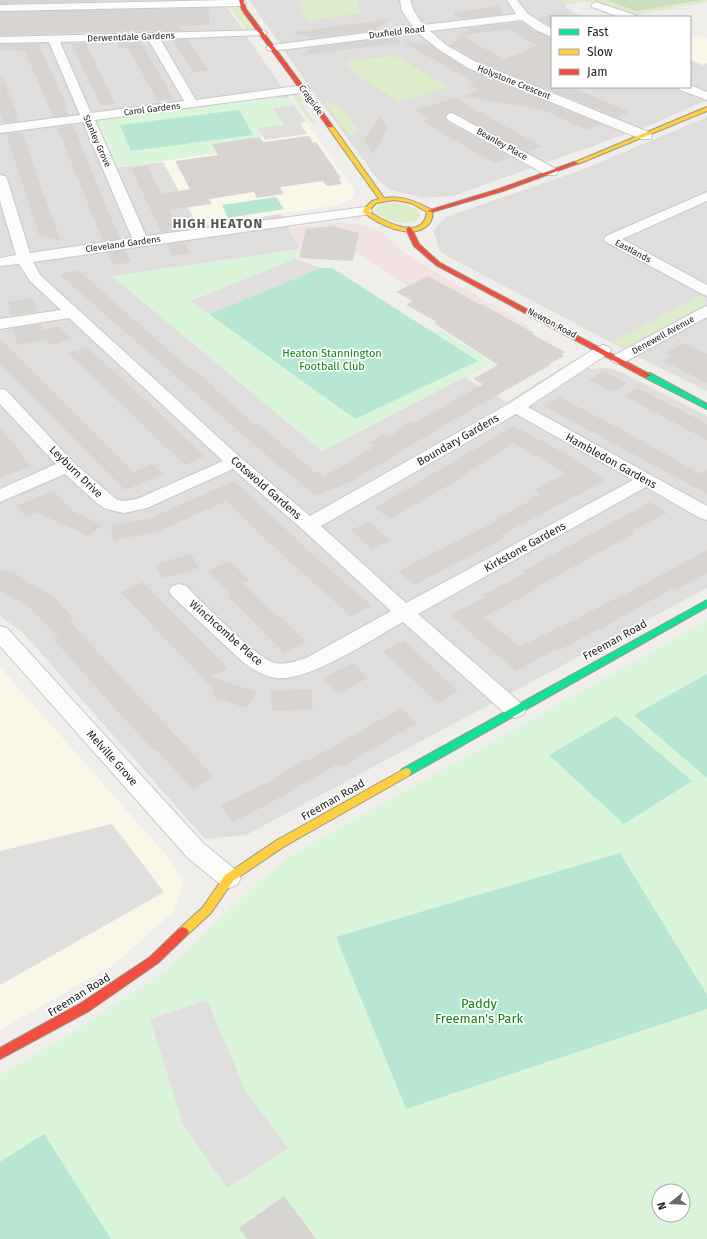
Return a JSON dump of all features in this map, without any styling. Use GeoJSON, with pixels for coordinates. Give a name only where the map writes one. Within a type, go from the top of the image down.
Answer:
{"type":"FeatureCollection","features":[{"type":"Feature","properties":{"kind":"street","name":"Holystone Crescent"},"geometry":{"type":"LineString","coordinates":[[405,0],[408,11],[420,29],[442,47],[472,65],[646,136]]}},
{"type":"Feature","properties":{"kind":"street"},"geometry":{"type":"LineString","coordinates":[[512,0],[517,10],[523,16],[530,22],[551,33]]}},
{"type":"Feature","properties":{"kind":"street"},"geometry":{"type":"LineString","coordinates":[[0,8],[241,1]]}},
{"type":"Feature","properties":{"kind":"street","name":"Cragside"},"geometry":{"type":"LineString","coordinates":[[241,1],[272,48],[304,89],[382,199]]}},
{"type":"Feature","properties":{"kind":"street"},"geometry":{"type":"LineString","coordinates":[[596,5],[628,16]]}},
{"type":"Feature","properties":{"kind":"street","name":"Duxfield Road"},"geometry":{"type":"LineString","coordinates":[[272,48],[523,16]]}},
{"type":"Feature","properties":{"kind":"street","name":"Derwentdale Gardens"},"geometry":{"type":"LineString","coordinates":[[0,40],[262,33]]}},
{"type":"Feature","properties":{"kind":"street"},"geometry":{"type":"LineString","coordinates":[[152,36],[192,104]]}},
{"type":"Feature","properties":{"kind":"street","name":"Stanley Grove"},"geometry":{"type":"LineString","coordinates":[[53,39],[141,242]]}},
{"type":"Feature","properties":{"kind":"street"},"geometry":{"type":"LineString","coordinates":[[687,88],[707,96]]}},
{"type":"Feature","properties":{"kind":"street","name":"Carol Gardens"},"geometry":{"type":"LineString","coordinates":[[0,129],[304,89]]}},
{"type":"Feature","properties":{"kind":"street"},"geometry":{"type":"LineString","coordinates":[[430,211],[431,216],[428,222],[408,229],[389,226],[373,218],[365,211],[373,202],[382,199],[404,198],[415,202],[430,211],[480,197],[646,136],[707,109]]}},
{"type":"Feature","properties":{"kind":"street","name":"Beanley Place"},"geometry":{"type":"LineString","coordinates":[[452,117],[551,172]]}},
{"type":"Feature","properties":{"kind":"street","name":"Cotswold Gardens"},"geometry":{"type":"LineString","coordinates":[[0,179],[4,204],[29,269],[35,278],[235,462],[309,525],[405,613],[515,710]]}},
{"type":"Feature","properties":{"kind":"street","name":"Eastlands"},"geometry":{"type":"LineString","coordinates":[[707,196],[610,239],[707,291]]}},
{"type":"Feature","properties":{"kind":"street","name":"Cleveland Gardens"},"geometry":{"type":"LineString","coordinates":[[0,262],[334,214],[365,211]]}},
{"type":"Feature","properties":{"kind":"street","name":"Newton Road"},"geometry":{"type":"LineString","coordinates":[[408,229],[412,240],[422,252],[438,264],[603,350],[707,407]]}},
{"type":"Feature","properties":{"kind":"street","name":"Denewell Avenue"},"geometry":{"type":"LineString","coordinates":[[619,359],[707,311]]}},
{"type":"Feature","properties":{"kind":"street"},"geometry":{"type":"LineString","coordinates":[[0,324],[72,313]]}},
{"type":"Feature","properties":{"kind":"street","name":"Boundary Gardens"},"geometry":{"type":"LineString","coordinates":[[309,525],[516,407],[603,350]]}},
{"type":"Feature","properties":{"kind":"street","name":"Leyburn Drive"},"geometry":{"type":"LineString","coordinates":[[0,394],[67,466],[103,499],[112,505],[124,508],[141,504],[235,462]]}},
{"type":"Feature","properties":{"kind":"street","name":"Hambledon Gardens"},"geometry":{"type":"LineString","coordinates":[[516,407],[707,514]]}},
{"type":"Feature","properties":{"kind":"street"},"geometry":{"type":"LineString","coordinates":[[0,496],[67,466]]}},
{"type":"Feature","properties":{"kind":"street","name":"Kirkstone Gardens"},"geometry":{"type":"LineString","coordinates":[[405,613],[646,480]]}},
{"type":"Feature","properties":{"kind":"street","name":"Winchcombe Place"},"geometry":{"type":"LineString","coordinates":[[179,591],[250,657],[267,669],[288,671],[313,663],[405,613]]}},
{"type":"Feature","properties":{"kind":"street","name":"Freeman Road"},"geometry":{"type":"LineString","coordinates":[[0,1054],[85,1007],[154,960],[207,910],[229,878],[280,843],[707,603]]}},
{"type":"Feature","properties":{"kind":"street","name":"Melville Grove"},"geometry":{"type":"LineString","coordinates":[[0,633],[195,850],[229,878]]}},
{"type":"Feature","properties":{"kind":"shaded area"},"geometry":{"type":"Polygon","coordinates":[[[0,0],[226,0],[226,6],[290,99],[261,96],[115,168],[163,162],[198,226],[281,214],[300,249],[113,277],[322,451],[464,377],[507,402],[574,360],[591,369],[608,368],[623,373],[707,416],[707,588],[246,835],[205,839],[23,633],[0,616],[0,0]]]}},
{"type":"Feature","properties":{"kind":"shaded area"},"geometry":{"type":"Polygon","coordinates":[[[249,0],[707,0],[707,2],[636,15],[594,1],[565,4],[566,7],[580,16],[551,16],[551,88],[691,88],[691,60],[703,65],[707,63],[707,100],[651,125],[453,196],[422,198],[391,190],[379,181],[307,83],[249,0]]]}},
{"type":"Feature","properties":{"kind":"shaded area"},"geometry":{"type":"Polygon","coordinates":[[[699,36],[707,39],[707,63],[703,65],[691,60],[691,39],[699,36]]]}},
{"type":"Feature","properties":{"kind":"shaded area"},"geometry":{"type":"Polygon","coordinates":[[[290,99],[354,190],[354,195],[348,201],[339,205],[198,226],[163,162],[115,168],[290,99]]]}},
{"type":"Feature","properties":{"kind":"shaded area"},"geometry":{"type":"Polygon","coordinates":[[[294,105],[306,122],[300,123],[307,134],[265,140],[258,128],[284,125],[273,108],[294,105]]]}},
{"type":"Feature","properties":{"kind":"shaded area"},"geometry":{"type":"Polygon","coordinates":[[[707,117],[707,391],[652,364],[440,251],[433,230],[446,217],[579,171],[707,117]]]}},
{"type":"Feature","properties":{"kind":"shaded area"},"geometry":{"type":"Polygon","coordinates":[[[329,223],[353,223],[373,228],[384,234],[408,256],[531,327],[499,346],[356,252],[336,247],[300,249],[290,228],[329,223]]]}},
{"type":"Feature","properties":{"kind":"shaded area"},"geometry":{"type":"Polygon","coordinates":[[[295,259],[321,268],[209,314],[191,301],[295,259]]]}},
{"type":"Feature","properties":{"kind":"shaded area"},"geometry":{"type":"Polygon","coordinates":[[[0,667],[168,857],[184,880],[173,912],[115,964],[0,1030],[0,667]]]}},
{"type":"Feature","properties":{"kind":"shaded area"},"geometry":{"type":"Polygon","coordinates":[[[112,824],[164,892],[0,985],[0,851],[112,824]]]}},
{"type":"Feature","properties":{"kind":"shaded area"},"geometry":{"type":"Polygon","coordinates":[[[207,1000],[246,1092],[288,1148],[227,1188],[183,1124],[150,1019],[207,1000]]]}},
{"type":"Feature","properties":{"kind":"green space"},"geometry":{"type":"Polygon","coordinates":[[[299,0],[358,0],[361,13],[308,21],[299,0]]]}},
{"type":"Feature","properties":{"kind":"green space"},"geometry":{"type":"Polygon","coordinates":[[[563,0],[707,0],[707,2],[636,15],[594,1],[565,4],[563,0]]]}},
{"type":"Feature","properties":{"kind":"green space"},"geometry":{"type":"Polygon","coordinates":[[[606,0],[702,0],[636,11],[606,0]]]}},
{"type":"Feature","properties":{"kind":"green space"},"geometry":{"type":"Polygon","coordinates":[[[227,4],[238,6],[253,29],[248,32],[227,4]]]}},
{"type":"Feature","properties":{"kind":"green space"},"geometry":{"type":"Polygon","coordinates":[[[393,56],[399,58],[448,87],[400,102],[353,73],[345,61],[393,56]]]}},
{"type":"Feature","properties":{"kind":"green space"},"geometry":{"type":"Polygon","coordinates":[[[291,93],[299,95],[305,101],[301,102],[316,124],[312,124],[291,93]]]}},
{"type":"Feature","properties":{"kind":"green space"},"geometry":{"type":"Polygon","coordinates":[[[261,96],[290,99],[294,105],[273,108],[284,125],[258,129],[263,137],[212,144],[217,153],[115,168],[92,119],[261,96]]]}},
{"type":"Feature","properties":{"kind":"green space"},"geometry":{"type":"Polygon","coordinates":[[[323,100],[340,106],[357,129],[351,138],[323,100]]]}},
{"type":"Feature","properties":{"kind":"green space"},"geometry":{"type":"Polygon","coordinates":[[[239,110],[253,135],[131,151],[120,125],[239,110]]]}},
{"type":"Feature","properties":{"kind":"green space"},"geometry":{"type":"Polygon","coordinates":[[[276,197],[284,209],[228,218],[222,205],[276,197]]]}},
{"type":"Feature","properties":{"kind":"green space"},"geometry":{"type":"Polygon","coordinates":[[[381,204],[403,204],[412,207],[421,215],[412,222],[399,222],[386,219],[376,214],[375,208],[381,204]]]}},
{"type":"Feature","properties":{"kind":"green space","name":"Heaton Stannington Football Club"},"geometry":{"type":"Polygon","coordinates":[[[300,249],[295,259],[191,301],[209,313],[321,268],[332,268],[433,333],[441,331],[492,363],[322,451],[112,276],[300,249]]]}},
{"type":"Feature","properties":{"kind":"green space"},"geometry":{"type":"Polygon","coordinates":[[[321,268],[332,268],[478,361],[355,419],[209,314],[321,268]]]}},
{"type":"Feature","properties":{"kind":"green space"},"geometry":{"type":"Polygon","coordinates":[[[702,295],[706,300],[705,306],[628,347],[618,346],[611,342],[702,295]]]}},
{"type":"Feature","properties":{"kind":"green space","name":"Paddy Freeman's Park"},"geometry":{"type":"Polygon","coordinates":[[[707,620],[707,1239],[0,1239],[0,1075],[81,1027],[167,970],[250,889],[291,855],[707,620]]]}},
{"type":"Feature","properties":{"kind":"green space"},"geometry":{"type":"Polygon","coordinates":[[[707,674],[707,778],[634,715],[707,674]]]}},
{"type":"Feature","properties":{"kind":"green space"},"geometry":{"type":"Polygon","coordinates":[[[616,716],[692,781],[624,824],[549,755],[616,716]]]}},
{"type":"Feature","properties":{"kind":"green space"},"geometry":{"type":"Polygon","coordinates":[[[620,853],[707,995],[707,1009],[406,1109],[336,937],[620,853]]]}},
{"type":"Feature","properties":{"kind":"green space"},"geometry":{"type":"Polygon","coordinates":[[[44,1134],[111,1239],[0,1239],[0,1162],[44,1134]]]}},
{"type":"Feature","properties":{"kind":"building"},"geometry":{"type":"Polygon","coordinates":[[[0,0],[102,0],[102,1],[0,4],[0,0]]]}},
{"type":"Feature","properties":{"kind":"building"},"geometry":{"type":"Polygon","coordinates":[[[499,6],[503,14],[468,18],[454,16],[455,12],[499,6]]]}},
{"type":"Feature","properties":{"kind":"building"},"geometry":{"type":"Polygon","coordinates":[[[209,9],[209,25],[179,26],[182,31],[80,32],[81,33],[47,33],[0,36],[0,12],[209,9]]]}},
{"type":"Feature","properties":{"kind":"building"},"geometry":{"type":"Polygon","coordinates":[[[552,15],[551,26],[537,18],[552,15]]]}},
{"type":"Feature","properties":{"kind":"building"},"geometry":{"type":"Polygon","coordinates":[[[391,19],[373,31],[314,38],[294,33],[294,32],[391,19]]]}},
{"type":"Feature","properties":{"kind":"building"},"geometry":{"type":"Polygon","coordinates":[[[522,22],[535,31],[551,38],[551,88],[572,88],[630,112],[617,117],[477,61],[450,46],[461,36],[504,59],[538,46],[508,29],[462,35],[470,28],[522,22]]]}},
{"type":"Feature","properties":{"kind":"building"},"geometry":{"type":"Polygon","coordinates":[[[390,38],[400,40],[400,43],[302,55],[314,47],[390,38]]]}},
{"type":"Feature","properties":{"kind":"building"},"geometry":{"type":"Polygon","coordinates":[[[187,39],[208,70],[193,72],[173,40],[187,39]]]}},
{"type":"Feature","properties":{"kind":"building"},"geometry":{"type":"Polygon","coordinates":[[[140,41],[174,99],[158,101],[128,48],[117,48],[118,42],[140,41]]]}},
{"type":"Feature","properties":{"kind":"building"},"geometry":{"type":"Polygon","coordinates":[[[406,41],[431,46],[467,69],[601,124],[587,130],[541,109],[463,96],[480,90],[469,85],[475,83],[405,43],[406,41]]]}},
{"type":"Feature","properties":{"kind":"building"},"geometry":{"type":"Polygon","coordinates":[[[71,43],[86,43],[115,104],[101,106],[71,43]]]}},
{"type":"Feature","properties":{"kind":"building"},"geometry":{"type":"Polygon","coordinates":[[[0,44],[40,44],[39,45],[63,98],[68,115],[53,117],[25,51],[0,50],[0,44]]]}},
{"type":"Feature","properties":{"kind":"building"},"geometry":{"type":"Polygon","coordinates":[[[1,73],[18,117],[18,121],[4,123],[0,112],[1,73]]]}},
{"type":"Feature","properties":{"kind":"building"},"geometry":{"type":"Polygon","coordinates":[[[455,98],[542,147],[527,152],[453,112],[447,113],[445,118],[447,121],[511,157],[494,163],[422,121],[430,118],[415,110],[455,98]]]}},
{"type":"Feature","properties":{"kind":"building"},"geometry":{"type":"Polygon","coordinates":[[[379,116],[388,128],[373,154],[364,141],[379,116]]]}},
{"type":"Feature","properties":{"kind":"building"},"geometry":{"type":"Polygon","coordinates":[[[73,125],[120,238],[103,241],[57,127],[73,125]]]}},
{"type":"Feature","properties":{"kind":"building"},"geometry":{"type":"Polygon","coordinates":[[[22,132],[61,241],[39,235],[7,136],[9,135],[8,133],[22,132]]]}},
{"type":"Feature","properties":{"kind":"building"},"geometry":{"type":"Polygon","coordinates":[[[309,136],[313,143],[316,142],[328,159],[341,178],[339,179],[342,184],[327,186],[323,181],[280,187],[284,194],[257,198],[254,192],[209,199],[212,204],[169,210],[179,230],[161,232],[131,168],[147,166],[161,194],[190,189],[175,161],[218,155],[212,144],[260,137],[263,142],[309,136]]]}},
{"type":"Feature","properties":{"kind":"building"},"geometry":{"type":"Polygon","coordinates":[[[333,226],[359,233],[353,261],[299,258],[306,229],[333,226]]]}},
{"type":"Feature","properties":{"kind":"building"},"geometry":{"type":"Polygon","coordinates":[[[184,242],[190,253],[172,256],[167,244],[184,242]]]}},
{"type":"Feature","properties":{"kind":"building"},"geometry":{"type":"Polygon","coordinates":[[[125,250],[131,262],[113,265],[108,253],[125,250]]]}},
{"type":"Feature","properties":{"kind":"building"},"geometry":{"type":"Polygon","coordinates":[[[77,269],[175,356],[215,387],[213,387],[255,425],[258,423],[315,473],[318,472],[323,477],[376,446],[370,443],[383,435],[389,438],[409,421],[415,423],[483,384],[473,379],[498,365],[434,323],[437,322],[406,305],[413,301],[396,292],[428,276],[534,333],[532,334],[565,352],[561,354],[564,356],[549,364],[550,365],[443,426],[352,481],[316,496],[283,468],[281,468],[60,275],[77,269]]]}},
{"type":"Feature","properties":{"kind":"building"},"geometry":{"type":"Polygon","coordinates":[[[33,298],[37,312],[11,316],[8,302],[33,298]]]}},
{"type":"Feature","properties":{"kind":"building"},"geometry":{"type":"Polygon","coordinates":[[[41,324],[43,331],[58,326],[71,338],[52,345],[45,338],[46,340],[17,345],[13,328],[41,324]]]}},
{"type":"Feature","properties":{"kind":"building"},"geometry":{"type":"Polygon","coordinates":[[[0,338],[134,472],[153,464],[163,474],[125,490],[0,364],[0,338]]]}},
{"type":"Feature","properties":{"kind":"building"},"geometry":{"type":"Polygon","coordinates":[[[683,343],[707,354],[707,383],[663,360],[671,356],[666,353],[683,343]]]}},
{"type":"Feature","properties":{"kind":"building"},"geometry":{"type":"Polygon","coordinates":[[[87,347],[205,456],[185,465],[68,353],[87,347]]]}},
{"type":"Feature","properties":{"kind":"building"},"geometry":{"type":"Polygon","coordinates":[[[603,371],[626,383],[612,392],[589,380],[603,371]]]}},
{"type":"Feature","properties":{"kind":"building"},"geometry":{"type":"Polygon","coordinates":[[[638,388],[707,424],[707,440],[624,396],[638,388]]]}},
{"type":"Feature","properties":{"kind":"building"},"geometry":{"type":"Polygon","coordinates":[[[559,397],[628,433],[700,474],[707,469],[707,494],[544,406],[559,397]]]}},
{"type":"Feature","properties":{"kind":"building"},"geometry":{"type":"Polygon","coordinates":[[[514,426],[573,458],[572,459],[606,479],[501,535],[505,538],[414,585],[398,571],[498,520],[496,519],[540,494],[534,490],[566,473],[513,443],[466,473],[467,474],[390,519],[375,508],[514,426]]]}},
{"type":"Feature","properties":{"kind":"building"},"geometry":{"type":"Polygon","coordinates":[[[0,427],[31,466],[0,478],[0,427]]]}},
{"type":"Feature","properties":{"kind":"building"},"geometry":{"type":"Polygon","coordinates":[[[234,481],[318,559],[372,606],[351,616],[291,563],[226,501],[157,532],[114,540],[110,526],[150,518],[234,481]]]}},
{"type":"Feature","properties":{"kind":"building"},"geometry":{"type":"Polygon","coordinates":[[[54,491],[72,511],[102,525],[88,536],[37,512],[26,517],[16,506],[54,491]]]}},
{"type":"Feature","properties":{"kind":"building"},"geometry":{"type":"Polygon","coordinates":[[[650,502],[667,513],[632,531],[635,533],[535,588],[537,589],[484,617],[520,647],[616,598],[617,599],[707,550],[707,573],[676,590],[673,588],[599,630],[598,629],[558,651],[556,649],[516,671],[450,615],[485,597],[482,595],[525,573],[523,571],[650,502]]]}},
{"type":"Feature","properties":{"kind":"building"},"geometry":{"type":"Polygon","coordinates":[[[369,522],[390,540],[372,549],[351,530],[369,522]]]}},
{"type":"Feature","properties":{"kind":"building"},"geometry":{"type":"Polygon","coordinates":[[[191,554],[199,568],[163,578],[155,564],[191,554]]]}},
{"type":"Feature","properties":{"kind":"building"},"geometry":{"type":"Polygon","coordinates":[[[230,561],[249,580],[243,583],[276,616],[278,615],[306,642],[284,653],[227,595],[230,594],[208,571],[230,561]]]}},
{"type":"Feature","properties":{"kind":"building"},"geometry":{"type":"Polygon","coordinates":[[[0,569],[14,573],[56,599],[74,619],[69,621],[214,777],[192,789],[156,749],[153,750],[54,640],[59,638],[27,604],[25,605],[0,590],[0,569]]]}},
{"type":"Feature","properties":{"kind":"building"},"geometry":{"type":"Polygon","coordinates":[[[143,582],[227,668],[211,677],[257,692],[246,708],[211,696],[215,691],[121,592],[143,582]]]}},
{"type":"Feature","properties":{"kind":"building"},"geometry":{"type":"Polygon","coordinates":[[[404,641],[458,691],[437,703],[383,651],[404,641]]]}},
{"type":"Feature","properties":{"kind":"building"},"geometry":{"type":"Polygon","coordinates":[[[353,663],[368,678],[338,694],[323,678],[353,663]]]}},
{"type":"Feature","properties":{"kind":"building"},"geometry":{"type":"Polygon","coordinates":[[[311,689],[313,709],[272,711],[271,691],[311,689]]]}},
{"type":"Feature","properties":{"kind":"building"},"geometry":{"type":"Polygon","coordinates":[[[401,708],[417,723],[341,767],[338,764],[270,803],[233,822],[221,805],[274,779],[306,759],[308,761],[401,708]]]}},
{"type":"Feature","properties":{"kind":"building"},"geometry":{"type":"Polygon","coordinates":[[[284,1196],[316,1239],[247,1239],[239,1228],[284,1196]]]}},
{"type":"Feature","properties":{"kind":"traffic: fast"},"geometry":{"type":"LineString","coordinates":[[647,375],[707,407]]}},
{"type":"Feature","properties":{"kind":"traffic: fast"},"geometry":{"type":"LineString","coordinates":[[406,772],[707,603]]}},
{"type":"Feature","properties":{"kind":"traffic: slow"},"geometry":{"type":"LineString","coordinates":[[576,163],[707,109]]}},
{"type":"Feature","properties":{"kind":"traffic: slow"},"geometry":{"type":"LineString","coordinates":[[330,126],[382,199]]}},
{"type":"Feature","properties":{"kind":"traffic: slow"},"geometry":{"type":"LineString","coordinates":[[394,198],[413,202],[430,211],[428,221],[422,227],[403,229],[381,221],[365,211],[374,202],[394,198]]}},
{"type":"Feature","properties":{"kind":"traffic: slow"},"geometry":{"type":"LineString","coordinates":[[183,932],[207,910],[229,878],[281,843],[406,772]]}},
{"type":"Feature","properties":{"kind":"traffic: jam"},"geometry":{"type":"LineString","coordinates":[[241,0],[244,9],[330,126]]}},
{"type":"Feature","properties":{"kind":"traffic: jam"},"geometry":{"type":"LineString","coordinates":[[430,211],[501,190],[576,163]]}},
{"type":"Feature","properties":{"kind":"traffic: jam"},"geometry":{"type":"LineString","coordinates":[[409,229],[416,245],[438,264],[647,375]]}},
{"type":"Feature","properties":{"kind":"traffic: jam"},"geometry":{"type":"LineString","coordinates":[[0,1054],[85,1007],[154,960],[183,932]]}},
{"type":"Feature","properties":{"kind":"district","name":"HIGH HEATON"},"geometry":{"type":"Point","coordinates":[218,223]}}]}
